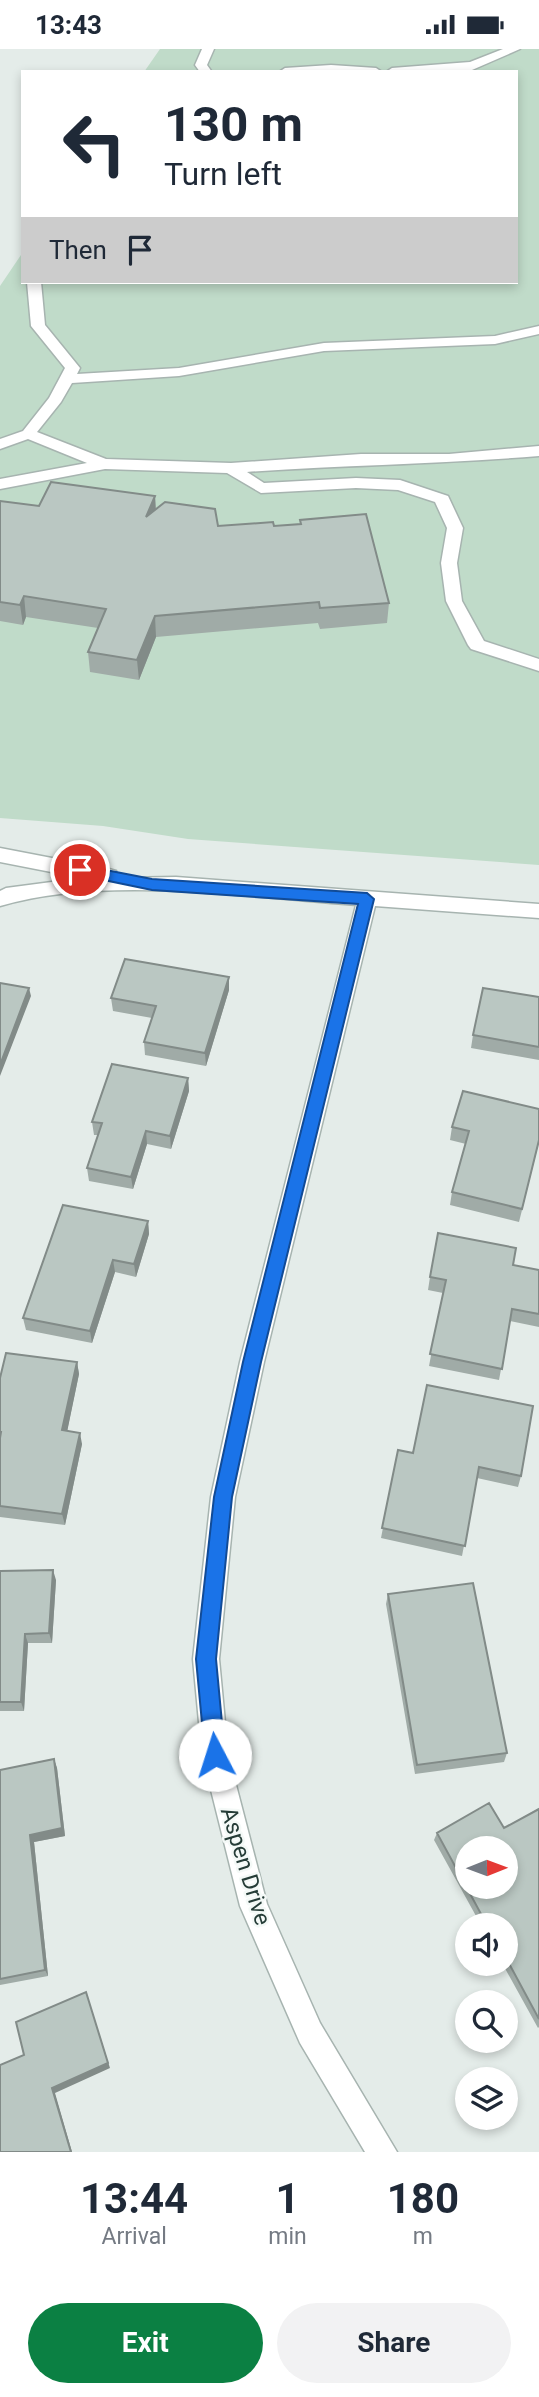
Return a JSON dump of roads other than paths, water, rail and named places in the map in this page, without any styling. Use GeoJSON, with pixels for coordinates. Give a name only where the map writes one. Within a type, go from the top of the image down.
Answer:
{"type":"FeatureCollection","features":[{"type":"Feature","properties":{"kind":"street"},"geometry":{"type":"LineString","coordinates":[[205,70],[201,65],[208,49]]}},
{"type":"Feature","properties":{"kind":"street"},"geometry":{"type":"LineString","coordinates":[[419,70],[472,66],[514,49]]}},
{"type":"Feature","properties":{"kind":"street"},"geometry":{"type":"LineString","coordinates":[[316,70],[346,70]]}},
{"type":"Feature","properties":{"kind":"street"},"geometry":{"type":"LineString","coordinates":[[0,444],[28,434],[73,368],[37,326],[34,284]]}},
{"type":"Feature","properties":{"kind":"street"},"geometry":{"type":"LineString","coordinates":[[67,379],[180,372],[324,347],[495,340],[539,330]]}},
{"type":"Feature","properties":{"kind":"street"},"geometry":{"type":"LineString","coordinates":[[28,434],[105,464]]}},
{"type":"Feature","properties":{"kind":"street"},"geometry":{"type":"LineString","coordinates":[[0,484],[105,464],[231,468],[361,459],[449,459],[539,451]]}},
{"type":"Feature","properties":{"kind":"street"},"geometry":{"type":"LineString","coordinates":[[231,468],[261,488],[356,483],[400,485],[442,499],[454,528],[449,563],[454,601],[465,626],[477,645],[539,664]]}},
{"type":"Feature","properties":{"kind":"street"},"geometry":{"type":"LineString","coordinates":[[0,855],[152,884]]}},
{"type":"Feature","properties":{"kind":"street"},"geometry":{"type":"LineString","coordinates":[[0,899],[13,893],[79,885],[152,884],[539,911]]}},
{"type":"Feature","properties":{"kind":"street","name":"Aspen Drive"},"geometry":{"type":"LineString","coordinates":[[367,899],[252,1362],[226,1483],[206,1659],[215,1755],[254,1906],[310,2033],[382,2152]]}}]}
